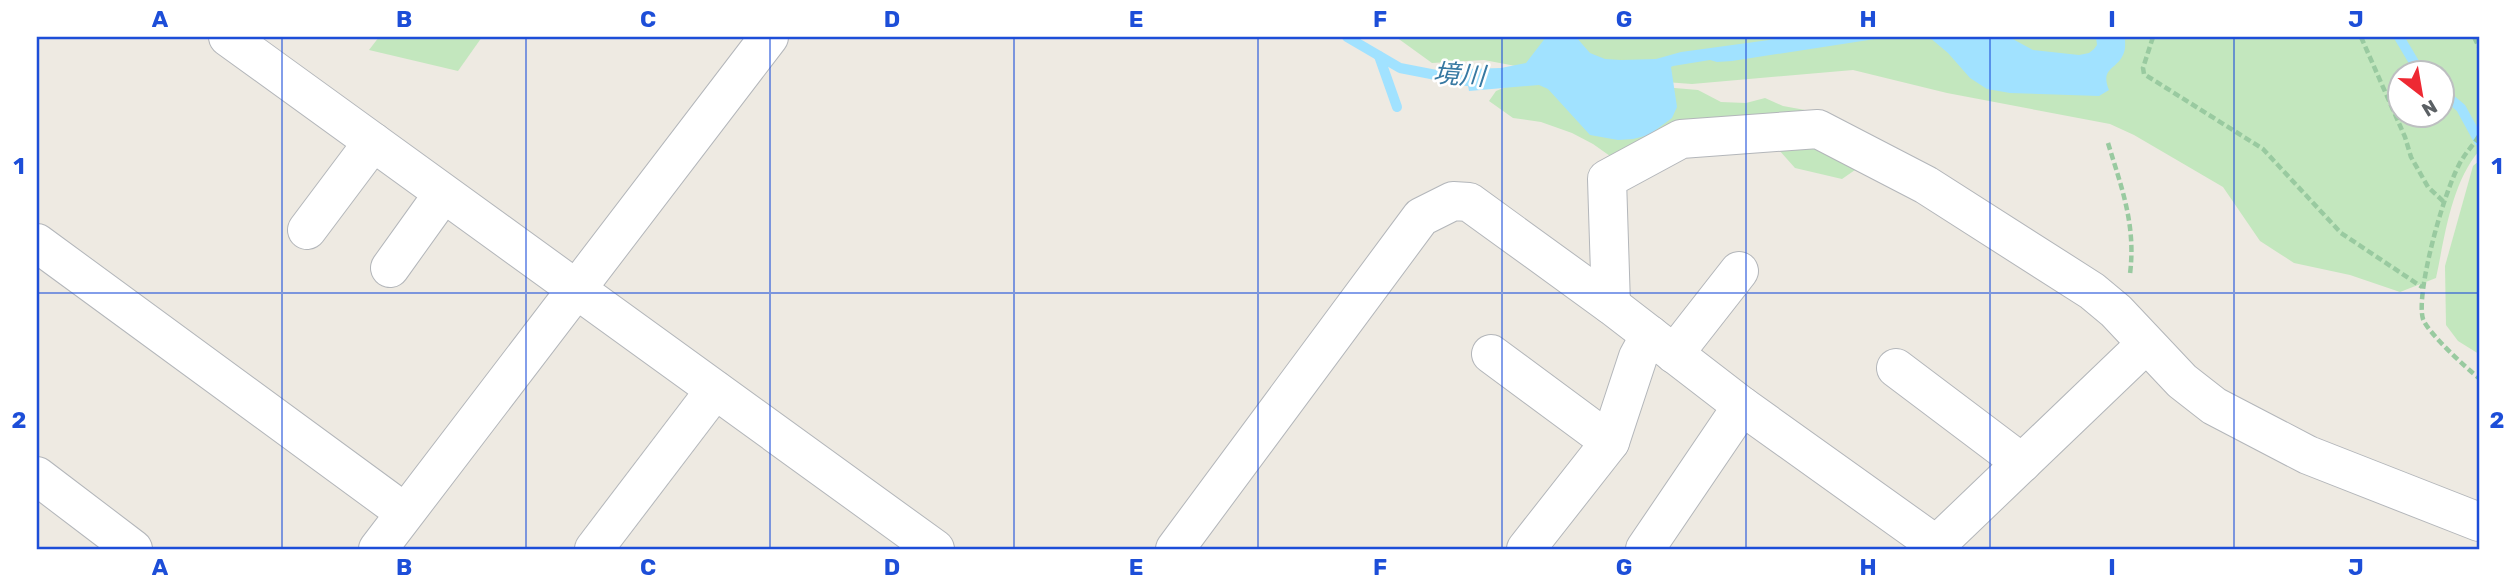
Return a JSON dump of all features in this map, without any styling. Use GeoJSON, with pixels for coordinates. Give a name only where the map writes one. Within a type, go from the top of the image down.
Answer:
{"type":"FeatureCollection","features":[{"type":"Feature","properties":{"kind":"street"},"geometry":{"type":"LineString","coordinates":[[228,37],[935,549]]}},
{"type":"Feature","properties":{"kind":"street"},"geometry":{"type":"LineString","coordinates":[[378,549],[769,37]]}},
{"type":"Feature","properties":{"kind":"street"},"geometry":{"type":"LineString","coordinates":[[1611,305],[1607,179],[1681,139],[1818,129],[1926,185],[2092,291],[2116,311],[2182,381],[2214,406],[2308,455],[2479,523]]}},
{"type":"Feature","properties":{"kind":"street"},"geometry":{"type":"LineString","coordinates":[[307,230],[373,142]]}},
{"type":"Feature","properties":{"kind":"street"},"geometry":{"type":"LineString","coordinates":[[390,268],[443,194]]}},
{"type":"Feature","properties":{"kind":"street"},"geometry":{"type":"LineString","coordinates":[[1175,549],[1421,217],[1453,201],[1469,202],[1937,548],[2146,344]]}},
{"type":"Feature","properties":{"kind":"street"},"geometry":{"type":"LineString","coordinates":[[37,243],[404,512]]}},
{"type":"Feature","properties":{"kind":"street"},"geometry":{"type":"LineString","coordinates":[[1526,549],[1610,442],[1638,357],[1662,344],[1739,271]]}},
{"type":"Feature","properties":{"kind":"street"},"geometry":{"type":"LineString","coordinates":[[1490,354],[1610,442]]}},
{"type":"Feature","properties":{"kind":"street"},"geometry":{"type":"LineString","coordinates":[[1896,368],[2022,463]]}},
{"type":"Feature","properties":{"kind":"street"},"geometry":{"type":"LineString","coordinates":[[594,549],[715,390]]}},
{"type":"Feature","properties":{"kind":"street"},"geometry":{"type":"LineString","coordinates":[[1645,549],[1742,406]]}},
{"type":"Feature","properties":{"kind":"street"},"geometry":{"type":"LineString","coordinates":[[37,476],[133,549]]}},
{"type":"Feature","properties":{"kind":"path"},"geometry":{"type":"LineString","coordinates":[[2153,37],[2143,68],[2144,74],[2263,149],[2340,233],[2422,287]]}},
{"type":"Feature","properties":{"kind":"path"},"geometry":{"type":"LineString","coordinates":[[2361,37],[2405,137],[2411,157],[2428,187],[2444,202]]}},
{"type":"Feature","properties":{"kind":"path"},"geometry":{"type":"LineString","coordinates":[[2474,37],[2479,47]]}},
{"type":"Feature","properties":{"kind":"path"},"geometry":{"type":"LineString","coordinates":[[2479,136],[2463,158],[2444,202],[2422,287],[2420,307],[2424,323],[2450,352],[2479,378]]}},
{"type":"Feature","properties":{"kind":"path"},"geometry":{"type":"LineString","coordinates":[[2108,143],[2129,211],[2133,244],[2130,273],[2116,311]]}},
{"type":"Feature","properties":{"kind":"green space"},"geometry":{"type":"Polygon","coordinates":[[[379,37],[482,37],[458,71],[369,50],[379,37]]]}},
{"type":"Feature","properties":{"kind":"green space"},"geometry":{"type":"Polygon","coordinates":[[[1396,37],[2479,37],[2479,151],[2469,164],[2455,195],[2436,278],[2400,292],[2350,275],[2294,263],[2260,241],[2223,187],[2110,124],[1947,93],[1853,70],[1692,84],[1558,74],[1484,60],[1432,63],[1396,37]]]}},
{"type":"Feature","properties":{"kind":"green space"},"geometry":{"type":"Polygon","coordinates":[[[1513,84],[1698,90],[1721,102],[1746,103],[1765,98],[1783,106],[1816,112],[1855,170],[1842,179],[1795,168],[1779,150],[1610,156],[1572,133],[1541,122],[1513,118],[1489,101],[1496,91],[1513,84]]]}},
{"type":"Feature","properties":{"kind":"green space"},"geometry":{"type":"Polygon","coordinates":[[[2479,161],[2479,354],[2458,341],[2446,325],[2445,266],[2473,166],[2479,161]]]}},
{"type":"Feature","properties":{"kind":"water"},"geometry":{"type":"Polygon","coordinates":[[[1546,37],[1576,37],[1590,53],[1605,59],[1621,60],[1656,59],[1681,52],[1791,37],[1888,37],[1732,61],[1710,60],[1673,66],[1677,107],[1672,118],[1649,135],[1618,140],[1590,135],[1548,89],[1539,85],[1469,91],[1465,69],[1501,68],[1526,63],[1546,37]]]}},
{"type":"Feature","properties":{"kind":"water"},"geometry":{"type":"Polygon","coordinates":[[[1929,37],[2009,37],[2033,50],[2079,55],[2094,49],[2097,45],[2096,37],[2125,37],[2125,46],[2120,60],[2106,77],[2109,90],[2099,96],[2010,93],[1987,89],[1970,78],[1948,53],[1929,37]]]}},
{"type":"Feature","properties":{"kind":"waterway","name":"境川"},"geometry":{"type":"LineString","coordinates":[[1347,37],[1400,68],[1467,81],[1480,79]]}},
{"type":"Feature","properties":{"kind":"waterway","name":"境川"},"geometry":{"type":"LineString","coordinates":[[2399,37],[2413,60]]}},
{"type":"Feature","properties":{"kind":"waterway"},"geometry":{"type":"LineString","coordinates":[[1379,56],[1397,107]]}},
{"type":"Feature","properties":{"kind":"waterway","name":"境川"},"geometry":{"type":"LineString","coordinates":[[2456,104],[2479,141]]}}]}
